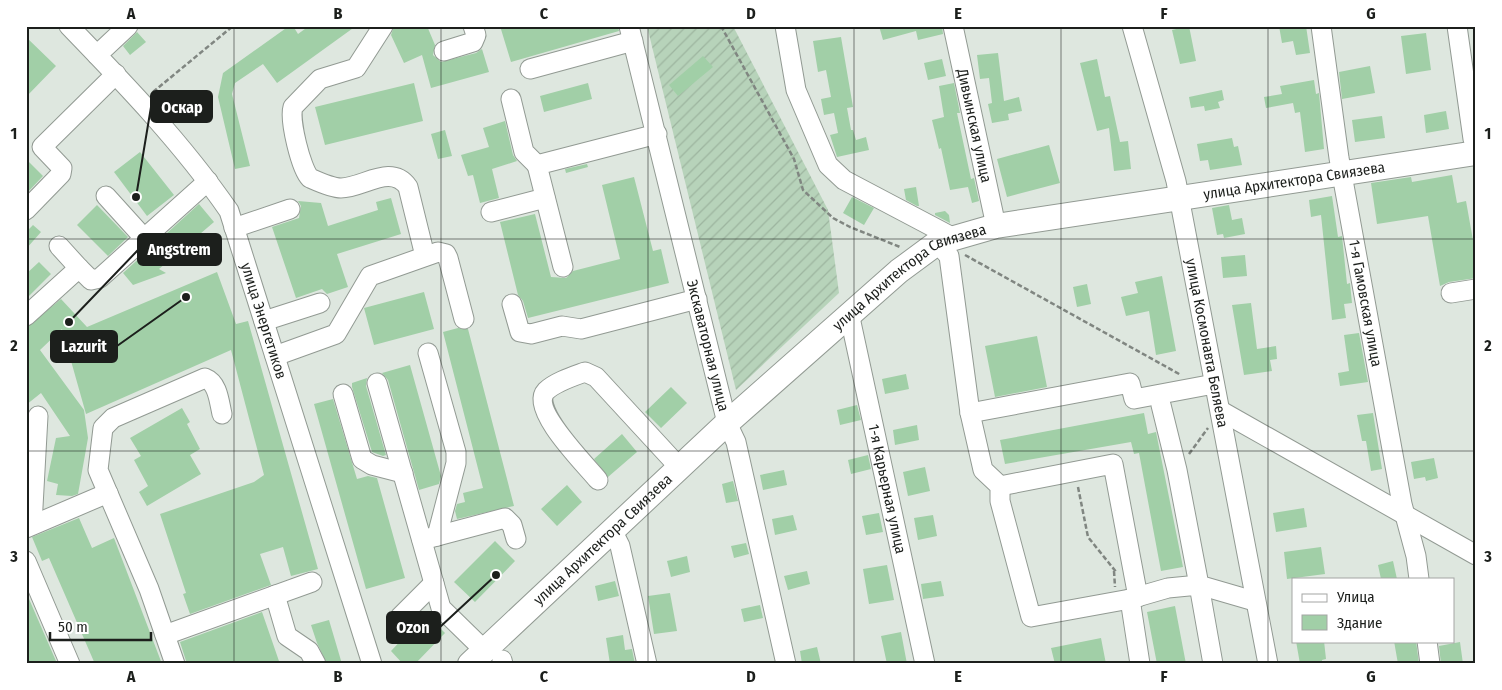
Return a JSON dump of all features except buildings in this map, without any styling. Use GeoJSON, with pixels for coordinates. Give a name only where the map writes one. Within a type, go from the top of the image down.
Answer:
{"type":"FeatureCollection","features":[{"type":"Feature","properties":{"kind":"main road","name":"улица Архитектора Свиязева"},"geometry":{"type":"LineString","coordinates":[[490,659],[612,530],[727,423],[898,270],[949,244],[996,226],[1476,153]]}},
{"type":"Feature","properties":{"kind":"street","name":"улица Энергетиков"},"geometry":{"type":"LineString","coordinates":[[69,26],[142,101],[208,181],[229,211],[372,664]]}},
{"type":"Feature","properties":{"kind":"street"},"geometry":{"type":"LineString","coordinates":[[97,55],[128,26]]}},
{"type":"Feature","properties":{"kind":"street"},"geometry":{"type":"LineString","coordinates":[[383,26],[356,68],[320,79],[293,107],[292,120],[304,167],[310,178],[341,188],[386,176],[396,176],[403,180],[408,186],[425,256]]}},
{"type":"Feature","properties":{"kind":"street"},"geometry":{"type":"LineString","coordinates":[[444,51],[474,42],[476,35],[473,26]]}},
{"type":"Feature","properties":{"kind":"street"},"geometry":{"type":"LineString","coordinates":[[785,26],[796,90],[828,165],[844,180],[949,244],[970,413],[983,470],[1000,486],[1000,501],[1031,617],[1135,593],[1199,585],[1254,601]]}},
{"type":"Feature","properties":{"kind":"street","name":"Дивьинская улица"},"geometry":{"type":"LineString","coordinates":[[953,26],[996,226]]}},
{"type":"Feature","properties":{"kind":"street","name":"улица Космонавта Беляева"},"geometry":{"type":"LineString","coordinates":[[1132,26],[1176,181],[1206,386],[1221,411],[1254,601],[1268,664]]}},
{"type":"Feature","properties":{"kind":"street","name":"1-я Гамовская улица"},"geometry":{"type":"LineString","coordinates":[[1321,26],[1342,172],[1404,515],[1416,556],[1419,578]]}},
{"type":"Feature","properties":{"kind":"street"},"geometry":{"type":"LineString","coordinates":[[1457,26],[1471,88],[1473,139],[1476,144]]}},
{"type":"Feature","properties":{"kind":"street"},"geometry":{"type":"LineString","coordinates":[[530,69],[631,33]]}},
{"type":"Feature","properties":{"kind":"street","name":"Экскаваторная улица"},"geometry":{"type":"LineString","coordinates":[[631,33],[727,423],[736,442],[786,664]]}},
{"type":"Feature","properties":{"kind":"street"},"geometry":{"type":"LineString","coordinates":[[26,210],[62,174],[62,168],[34,144],[116,74]]}},
{"type":"Feature","properties":{"kind":"street"},"geometry":{"type":"LineString","coordinates":[[511,99],[524,152],[537,164],[563,267]]}},
{"type":"Feature","properties":{"kind":"street"},"geometry":{"type":"LineString","coordinates":[[537,164],[657,134]]}},
{"type":"Feature","properties":{"kind":"street"},"geometry":{"type":"LineString","coordinates":[[59,246],[87,277],[96,280],[208,181]]}},
{"type":"Feature","properties":{"kind":"street"},"geometry":{"type":"LineString","coordinates":[[106,196],[144,238]]}},
{"type":"Feature","properties":{"kind":"street"},"geometry":{"type":"LineString","coordinates":[[491,212],[545,198]]}},
{"type":"Feature","properties":{"kind":"street"},"geometry":{"type":"LineString","coordinates":[[234,228],[290,209]]}},
{"type":"Feature","properties":{"kind":"street"},"geometry":{"type":"LineString","coordinates":[[275,356],[336,334],[370,276],[438,252],[446,254],[464,319]]}},
{"type":"Feature","properties":{"kind":"street"},"geometry":{"type":"LineString","coordinates":[[26,316],[79,268]]}},
{"type":"Feature","properties":{"kind":"street"},"geometry":{"type":"LineString","coordinates":[[1451,292],[1476,289]]}},
{"type":"Feature","properties":{"kind":"street"},"geometry":{"type":"LineString","coordinates":[[512,304],[520,332],[530,334],[562,326],[581,329],[697,299]]}},
{"type":"Feature","properties":{"kind":"street"},"geometry":{"type":"LineString","coordinates":[[264,321],[320,303]]}},
{"type":"Feature","properties":{"kind":"street","name":"1-я Карьерная улица"},"geometry":{"type":"LineString","coordinates":[[849,313],[925,664]]}},
{"type":"Feature","properties":{"kind":"street"},"geometry":{"type":"LineString","coordinates":[[428,353],[456,452],[456,462],[430,538]]}},
{"type":"Feature","properties":{"kind":"street"},"geometry":{"type":"LineString","coordinates":[[598,480],[553,427],[549,421],[544,400],[544,395],[549,389],[585,372],[596,377],[679,467]]}},
{"type":"Feature","properties":{"kind":"street"},"geometry":{"type":"LineString","coordinates":[[175,664],[148,589],[98,465],[100,438],[107,422],[205,378],[211,380],[215,387],[222,414]]}},
{"type":"Feature","properties":{"kind":"street"},"geometry":{"type":"LineString","coordinates":[[377,383],[403,473],[430,538],[434,583],[441,608],[490,659]]}},
{"type":"Feature","properties":{"kind":"street"},"geometry":{"type":"LineString","coordinates":[[970,413],[1130,384],[1134,399],[1206,386]]}},
{"type":"Feature","properties":{"kind":"street"},"geometry":{"type":"LineString","coordinates":[[343,394],[362,459],[372,465],[403,473]]}},
{"type":"Feature","properties":{"kind":"street"},"geometry":{"type":"LineString","coordinates":[[1161,406],[1177,470],[1213,664]]}},
{"type":"Feature","properties":{"kind":"street"},"geometry":{"type":"LineString","coordinates":[[1221,411],[1476,555]]}},
{"type":"Feature","properties":{"kind":"street"},"geometry":{"type":"LineString","coordinates":[[38,416],[29,526],[108,493]]}},
{"type":"Feature","properties":{"kind":"street"},"geometry":{"type":"LineString","coordinates":[[1000,486],[1114,464],[1135,593],[1140,664]]}},
{"type":"Feature","properties":{"kind":"street"},"geometry":{"type":"LineString","coordinates":[[430,538],[505,518],[512,524],[516,539]]}},
{"type":"Feature","properties":{"kind":"street"},"geometry":{"type":"LineString","coordinates":[[612,530],[620,546],[647,664]]}},
{"type":"Feature","properties":{"kind":"street"},"geometry":{"type":"LineString","coordinates":[[26,560],[70,664]]}},
{"type":"Feature","properties":{"kind":"street"},"geometry":{"type":"LineString","coordinates":[[165,635],[312,582]]}},
{"type":"Feature","properties":{"kind":"street"},"geometry":{"type":"LineString","coordinates":[[400,616],[434,583]]}},
{"type":"Feature","properties":{"kind":"street"},"geometry":{"type":"LineString","coordinates":[[275,596],[287,636],[310,650],[316,664]]}},
{"type":"Feature","properties":{"kind":"street"},"geometry":{"type":"LineString","coordinates":[[1428,642],[1430,664]]}},
{"type":"Feature","properties":{"kind":"path"},"geometry":{"type":"LineString","coordinates":[[142,101],[233,26]]}},
{"type":"Feature","properties":{"kind":"path"},"geometry":{"type":"LineString","coordinates":[[721,26],[794,159],[803,190],[833,218],[906,250]]}},
{"type":"Feature","properties":{"kind":"path"},"geometry":{"type":"LineString","coordinates":[[949,244],[1194,382],[1206,386]]}},
{"type":"Feature","properties":{"kind":"path"},"geometry":{"type":"LineString","coordinates":[[1177,470],[1221,411]]}},
{"type":"Feature","properties":{"kind":"path"},"geometry":{"type":"LineString","coordinates":[[1074,471],[1088,537],[1114,571],[1135,593]]}},
{"type":"Feature","properties":{"kind":"green space"},"geometry":{"type":"Polygon","coordinates":[[[647,26],[733,26],[828,210],[839,293],[736,390],[647,26]]]}},
{"type":"Feature","properties":{"kind":"place","name":"Оскар"},"geometry":{"type":"Point","coordinates":[136,197]}},
{"type":"Feature","properties":{"kind":"place","name":"Lazurit"},"geometry":{"type":"Point","coordinates":[186,297]}},
{"type":"Feature","properties":{"kind":"place","name":"Angstrem"},"geometry":{"type":"Point","coordinates":[69,322]}},
{"type":"Feature","properties":{"kind":"place","name":"Ozon"},"geometry":{"type":"Point","coordinates":[496,575]}}]}
